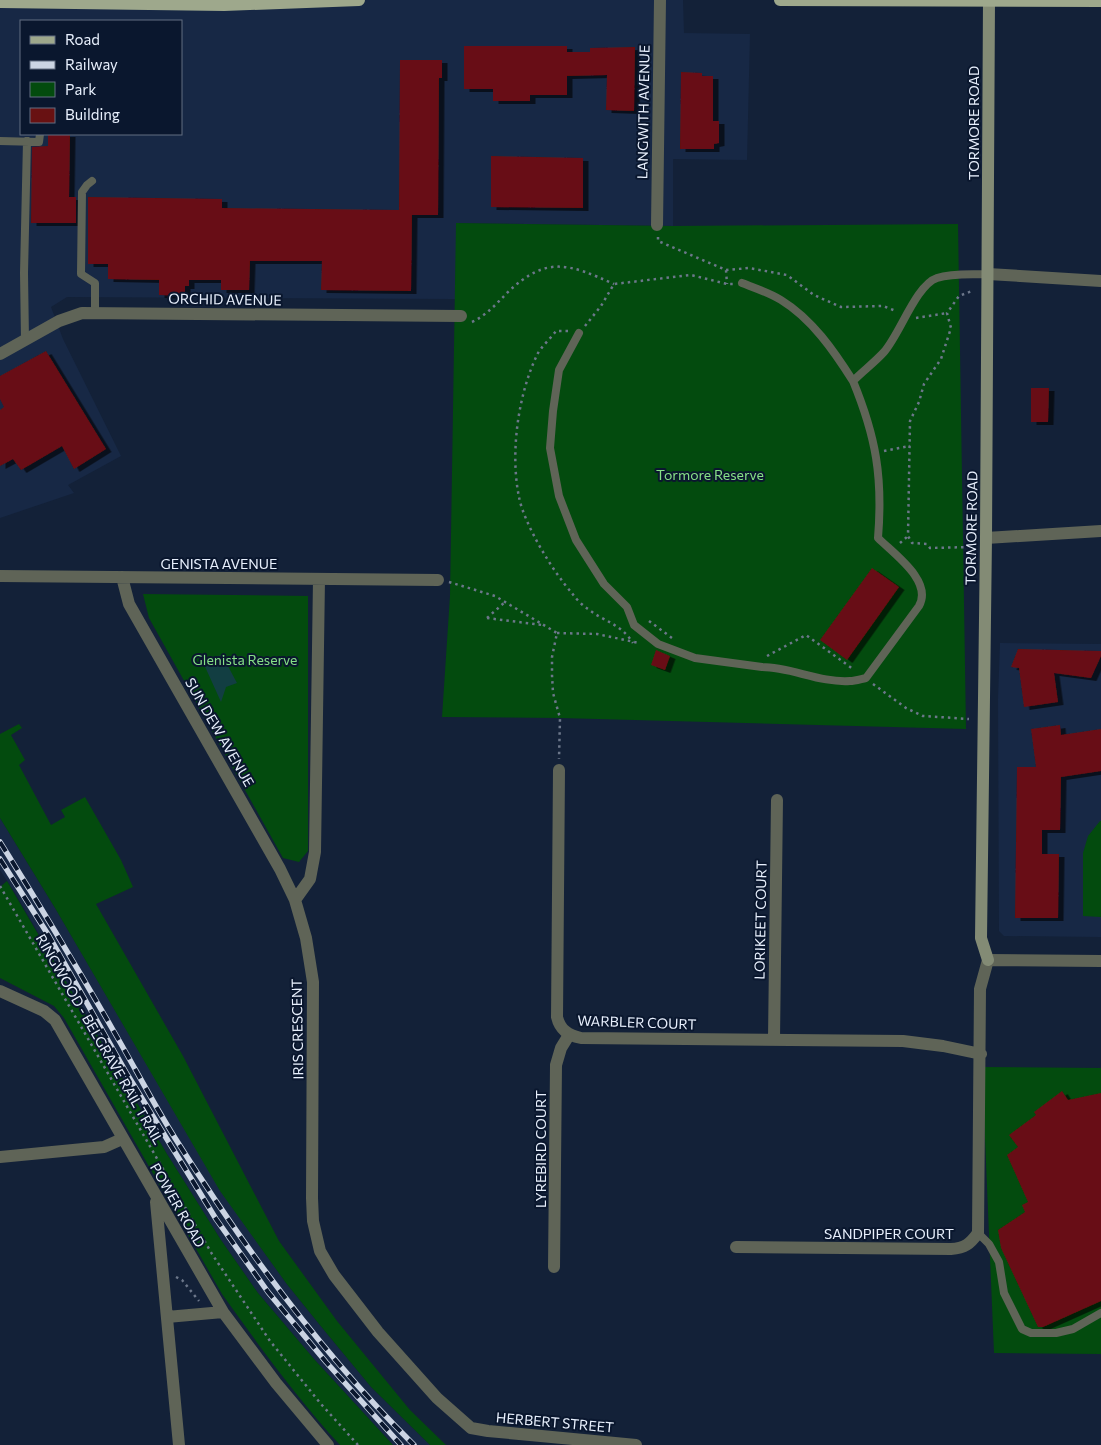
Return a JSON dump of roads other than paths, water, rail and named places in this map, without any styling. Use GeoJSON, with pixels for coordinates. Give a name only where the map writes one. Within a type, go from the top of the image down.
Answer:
{"type":"FeatureCollection","features":[{"type":"Feature","properties":{"kind":"main road"},"geometry":{"type":"LineString","coordinates":[[0,2],[224,5],[359,0]]}},
{"type":"Feature","properties":{"kind":"main road"},"geometry":{"type":"LineString","coordinates":[[780,0],[1101,0]]}},
{"type":"Feature","properties":{"kind":"street","name":"LANGWITH AVENUE"},"geometry":{"type":"LineString","coordinates":[[657,225],[660,0]]}},
{"type":"Feature","properties":{"kind":"street","name":"TORMORE ROAD"},"geometry":{"type":"LineString","coordinates":[[988,960],[981,938],[986,538],[989,1]]}},
{"type":"Feature","properties":{"kind":"street"},"geometry":{"type":"LineString","coordinates":[[988,274],[1101,281]]}},
{"type":"Feature","properties":{"kind":"street","name":"ORCHID AVENUE"},"geometry":{"type":"LineString","coordinates":[[0,354],[70,316],[95,312],[464,320]]}},
{"type":"Feature","properties":{"kind":"street"},"geometry":{"type":"LineString","coordinates":[[986,538],[1101,531]]}},
{"type":"Feature","properties":{"kind":"street","name":"GENISTA AVENUE"},"geometry":{"type":"LineString","coordinates":[[0,576],[438,580]]}},
{"type":"Feature","properties":{"kind":"street","name":"SUN DEW AVENUE"},"geometry":{"type":"LineString","coordinates":[[122,578],[129,604],[280,869],[295,900]]}},
{"type":"Feature","properties":{"kind":"street"},"geometry":{"type":"LineString","coordinates":[[295,900],[310,879],[315,852],[318,579]]}},
{"type":"Feature","properties":{"kind":"street","name":"WARBLER COURT"},"geometry":{"type":"LineString","coordinates":[[559,770],[557,1017],[560,1026],[569,1035],[581,1038],[903,1041],[944,1046],[980,1054]]}},
{"type":"Feature","properties":{"kind":"street","name":"LORIKEET COURT"},"geometry":{"type":"LineString","coordinates":[[774,1039],[776,800]]}},
{"type":"Feature","properties":{"kind":"street","name":"IRIS CRESCENT"},"geometry":{"type":"LineString","coordinates":[[295,900],[306,938],[313,982],[312,1198],[313,1221],[320,1251],[334,1275],[378,1332],[438,1398],[472,1428]]}},
{"type":"Feature","properties":{"kind":"street"},"geometry":{"type":"LineString","coordinates":[[978,1233],[980,989],[988,960],[1101,961]]}},
{"type":"Feature","properties":{"kind":"street","name":"POWER ROAD"},"geometry":{"type":"LineString","coordinates":[[0,991],[44,1011],[55,1020],[223,1312],[276,1383],[328,1445]]}},
{"type":"Feature","properties":{"kind":"street","name":"LYREBIRD COURT"},"geometry":{"type":"LineString","coordinates":[[554,1266],[556,1064],[561,1048],[569,1035]]}},
{"type":"Feature","properties":{"kind":"street","name":"WARBLER COURT"},"geometry":{"type":"LineString","coordinates":[[944,1046],[980,1039]]}},
{"type":"Feature","properties":{"kind":"street"},"geometry":{"type":"LineString","coordinates":[[0,1157],[104,1147],[122,1139]]}},
{"type":"Feature","properties":{"kind":"street"},"geometry":{"type":"LineString","coordinates":[[155,1194],[179,1445]]}},
{"type":"Feature","properties":{"kind":"street","name":"SANDPIPER COURT"},"geometry":{"type":"LineString","coordinates":[[736,1247],[951,1249],[961,1248],[970,1244],[978,1233]]}},
{"type":"Feature","properties":{"kind":"street"},"geometry":{"type":"LineString","coordinates":[[167,1317],[223,1312]]}},
{"type":"Feature","properties":{"kind":"street","name":"HERBERT STREET"},"geometry":{"type":"LineString","coordinates":[[472,1428],[636,1445]]}},
{"type":"Feature","properties":{"kind":"lane"},"geometry":{"type":"LineString","coordinates":[[0,141],[39,142],[40,135]]}},
{"type":"Feature","properties":{"kind":"lane"},"geometry":{"type":"LineString","coordinates":[[25,340],[24,273],[27,142]]}},
{"type":"Feature","properties":{"kind":"lane"},"geometry":{"type":"LineString","coordinates":[[92,181],[87,184],[82,192],[81,274],[95,283],[95,312]]}},
{"type":"Feature","properties":{"kind":"lane"},"geometry":{"type":"LineString","coordinates":[[852,380],[884,353],[920,292],[929,282],[937,278],[988,274]]}},
{"type":"Feature","properties":{"kind":"lane"},"geometry":{"type":"LineString","coordinates":[[579,333],[560,370],[553,411],[550,448],[559,496],[576,540],[604,584],[627,607],[634,624],[658,644],[695,658],[773,667],[819,677],[849,681],[866,678],[919,606],[923,592],[913,572],[878,538],[880,493],[876,453],[866,414],[852,380],[835,353],[796,312],[780,300],[742,283]]}},
{"type":"Feature","properties":{"kind":"lane"},"geometry":{"type":"LineString","coordinates":[[978,1233],[989,1244],[999,1262],[1004,1293],[1022,1329],[1031,1333],[1073,1329],[1101,1313]]}},
{"type":"Feature","properties":{"kind":"railway"},"geometry":{"type":"LineString","coordinates":[[0,842],[86,983],[167,1125],[229,1220],[316,1337],[380,1410],[414,1445]]}},
{"type":"Feature","properties":{"kind":"railway"},"geometry":{"type":"LineString","coordinates":[[0,859],[49,936],[127,1074],[216,1219],[268,1292],[326,1362],[401,1445]]}},
{"type":"Feature","properties":{"kind":"park label","name":"Tormore Reserve"},"geometry":{"type":"Point","coordinates":[710,474]}},
{"type":"Feature","properties":{"kind":"park label","name":"Glenista Reserve"},"geometry":{"type":"Point","coordinates":[245,659]}}]}
